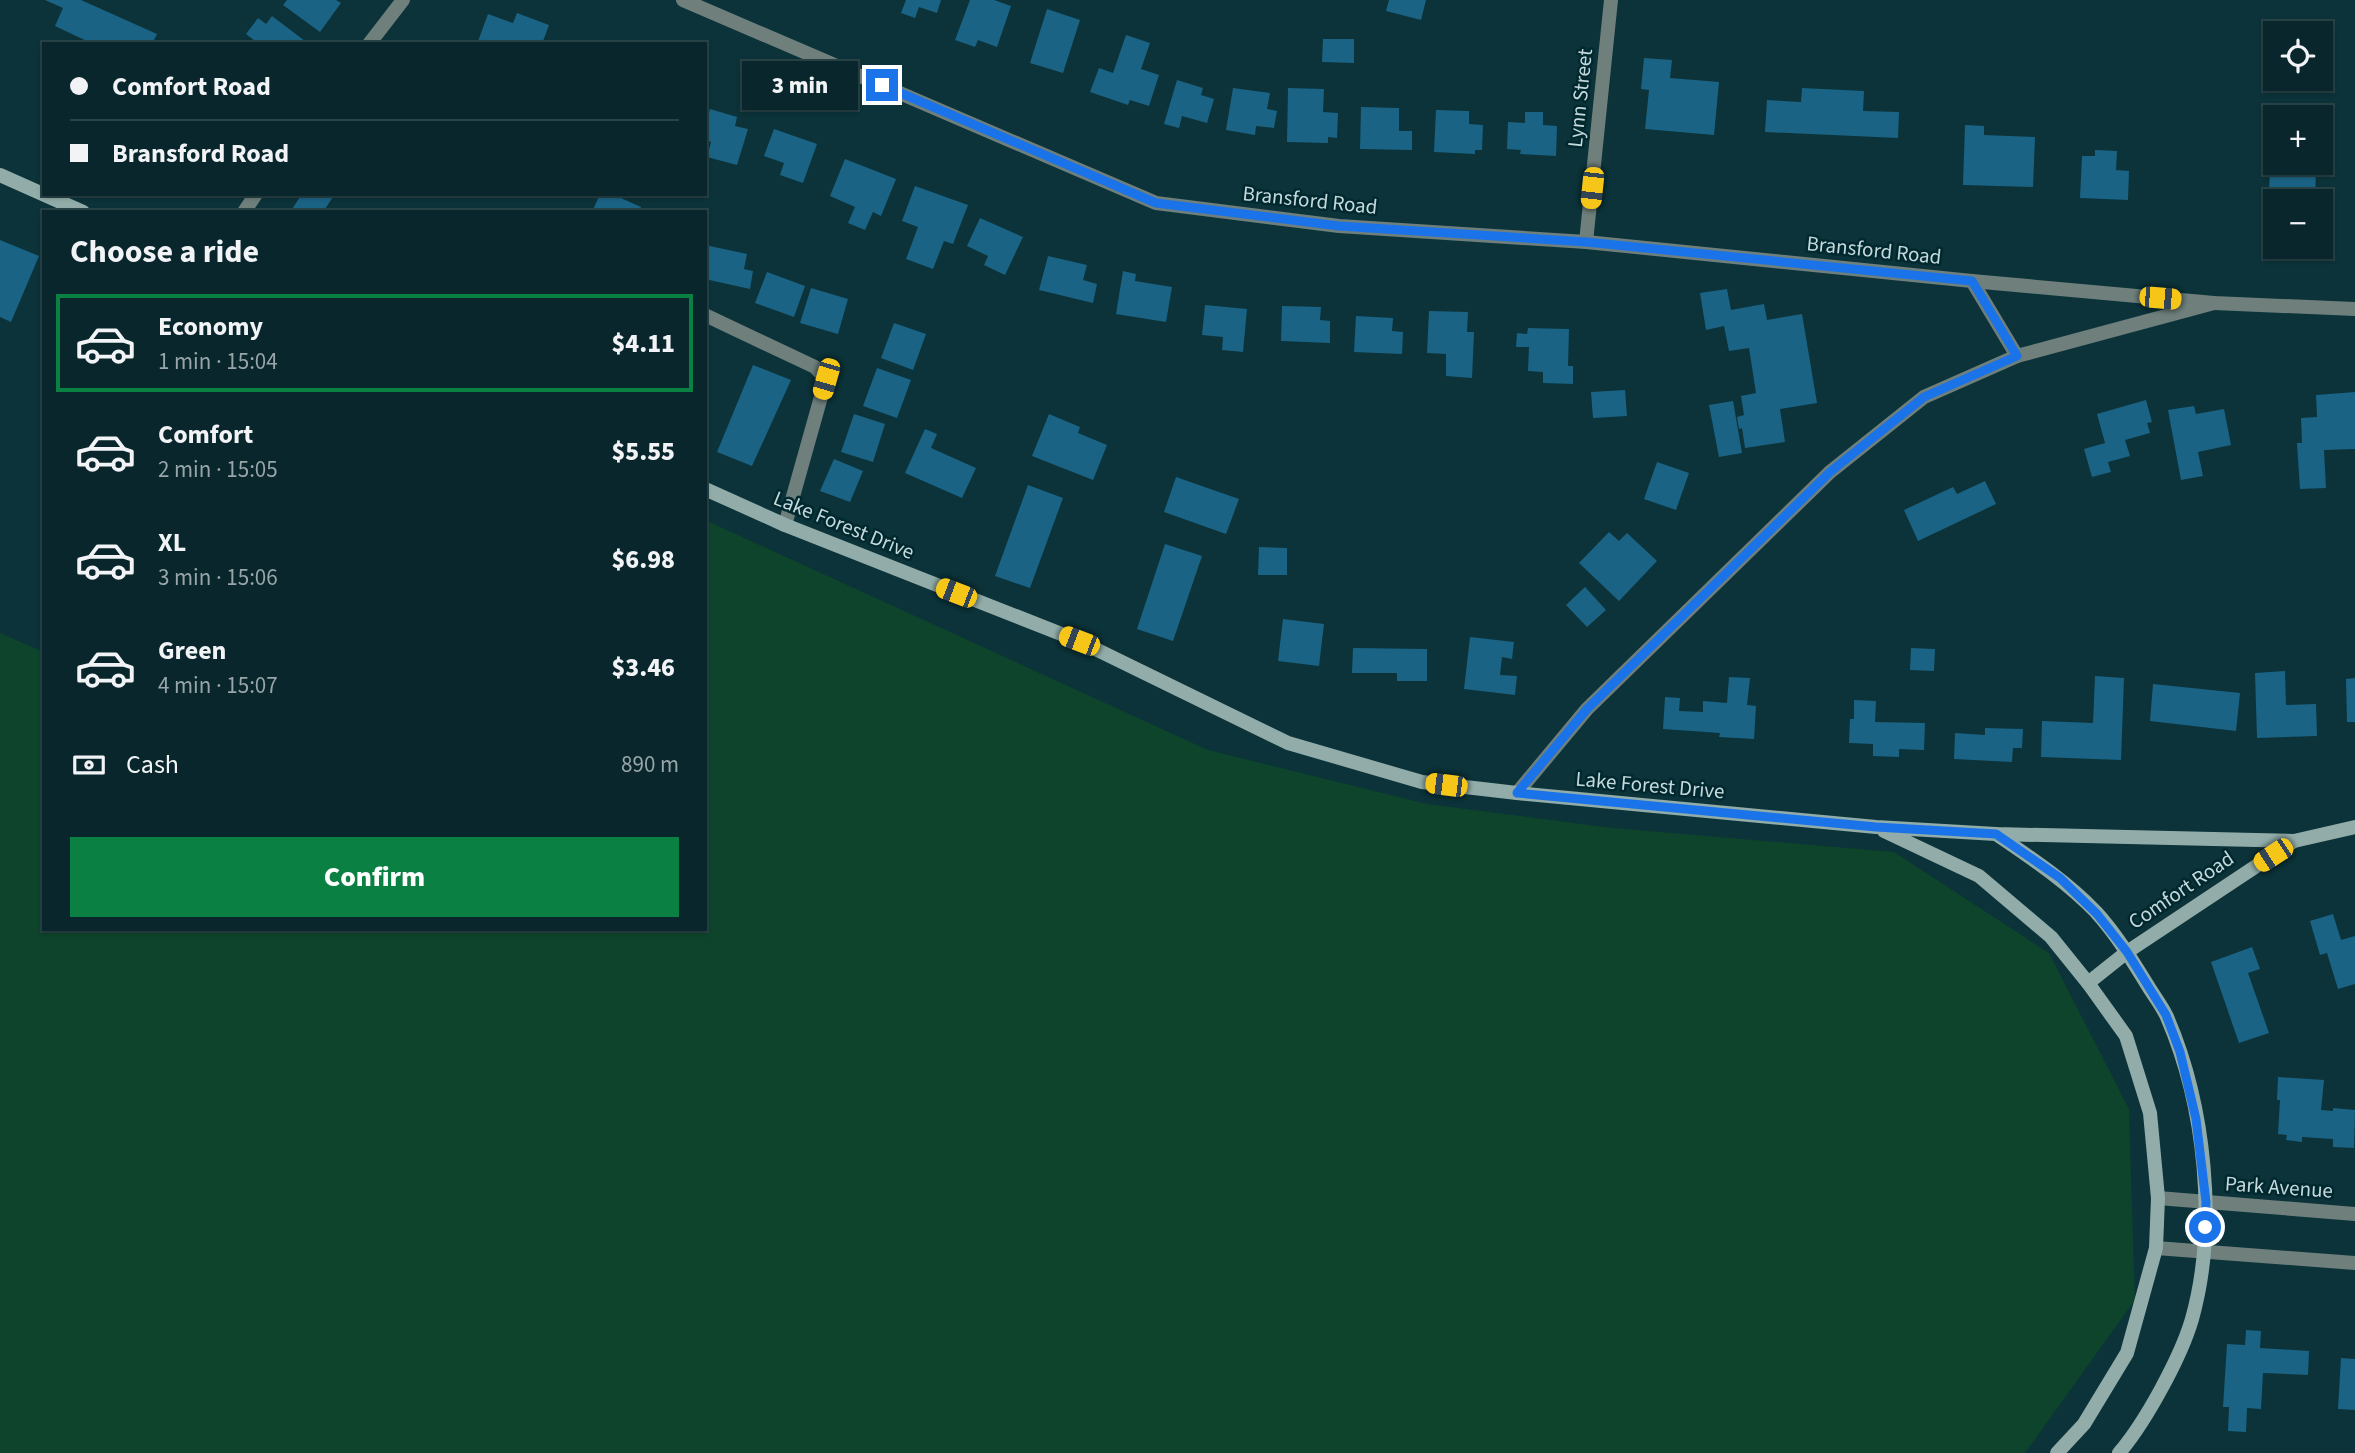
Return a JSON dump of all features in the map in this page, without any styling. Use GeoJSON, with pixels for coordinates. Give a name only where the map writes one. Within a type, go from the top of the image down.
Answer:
{"type":"FeatureCollection","features":[{"type":"Feature","properties":{"kind":"street"},"geometry":{"type":"LineString","coordinates":[[371,42],[403,0]]}},
{"type":"Feature","properties":{"kind":"street","name":"Bransford Road"},"geometry":{"type":"LineString","coordinates":[[682,0],[1156,203],[1339,226],[1586,242],[2214,303],[2355,309]]}},
{"type":"Feature","properties":{"kind":"street","name":"Lynn Street"},"geometry":{"type":"LineString","coordinates":[[1586,242],[1611,0]]}},
{"type":"Feature","properties":{"kind":"street"},"geometry":{"type":"LineString","coordinates":[[0,176],[42,194]]}},
{"type":"Feature","properties":{"kind":"street"},"geometry":{"type":"LineString","coordinates":[[46,196],[78,210]]}},
{"type":"Feature","properties":{"kind":"street"},"geometry":{"type":"LineString","coordinates":[[1972,281],[2017,356]]}},
{"type":"Feature","properties":{"kind":"street"},"geometry":{"type":"LineString","coordinates":[[1517,793],[1587,709],[1830,472],[1924,397],[2017,356],[2214,303]]}},
{"type":"Feature","properties":{"kind":"street"},"geometry":{"type":"LineString","coordinates":[[707,317],[815,367],[826,379],[785,525]]}},
{"type":"Feature","properties":{"kind":"street","name":"Lake Forest Drive"},"geometry":{"type":"LineString","coordinates":[[707,490],[785,525],[1079,641],[1288,743],[1422,782],[1876,827],[1996,834],[2294,841],[2355,827]]}},
{"type":"Feature","properties":{"kind":"street"},"geometry":{"type":"LineString","coordinates":[[1876,827],[1979,876],[2051,937],[2126,1036],[2150,1113],[2158,1198],[2155,1248],[2127,1353],[2084,1424],[2057,1453]]}},
{"type":"Feature","properties":{"kind":"street","name":"Comfort Road"},"geometry":{"type":"LineString","coordinates":[[1996,834],[2060,878],[2097,914],[2127,952],[2166,1015],[2180,1052],[2196,1119],[2206,1202],[2203,1252],[2192,1319],[2169,1374],[2119,1453]]}},
{"type":"Feature","properties":{"kind":"street","name":"Comfort Road"},"geometry":{"type":"LineString","coordinates":[[2088,983],[2127,952],[2294,841]]}},
{"type":"Feature","properties":{"kind":"street","name":"Park Avenue"},"geometry":{"type":"LineString","coordinates":[[2158,1198],[2355,1214]]}},
{"type":"Feature","properties":{"kind":"street"},"geometry":{"type":"LineString","coordinates":[[2155,1248],[2355,1263]]}},
{"type":"Feature","properties":{"kind":"green space"},"geometry":{"type":"Polygon","coordinates":[[[707,521],[1208,750],[1427,804],[1613,828],[1894,852],[2049,953],[2129,1109],[2135,1300],[2025,1453],[0,1453],[0,633],[42,651],[42,931],[707,931],[707,521]]]}},
{"type":"Feature","properties":{"kind":"building"},"geometry":{"type":"Polygon","coordinates":[[[45,0],[81,0],[157,34],[153,42],[89,42],[55,26],[63,8],[45,0]]]}},
{"type":"Feature","properties":{"kind":"building"},"geometry":{"type":"Polygon","coordinates":[[[287,0],[336,0],[341,3],[320,32],[283,5],[287,0]]]}},
{"type":"Feature","properties":{"kind":"building"},"geometry":{"type":"Polygon","coordinates":[[[906,0],[941,0],[937,13],[919,7],[915,18],[901,13],[906,0]]]}},
{"type":"Feature","properties":{"kind":"building"},"geometry":{"type":"Polygon","coordinates":[[[970,0],[994,0],[1011,6],[997,47],[978,40],[975,47],[955,40],[970,0]]]}},
{"type":"Feature","properties":{"kind":"building"},"geometry":{"type":"Polygon","coordinates":[[[1389,0],[1426,0],[1421,20],[1386,11],[1389,0]]]}},
{"type":"Feature","properties":{"kind":"building"},"geometry":{"type":"Polygon","coordinates":[[[1047,9],[1080,20],[1063,73],[1030,63],[1047,9]]]}},
{"type":"Feature","properties":{"kind":"building"},"geometry":{"type":"Polygon","coordinates":[[[517,13],[549,25],[543,42],[478,42],[488,14],[513,23],[517,13]]]}},
{"type":"Feature","properties":{"kind":"building"},"geometry":{"type":"Polygon","coordinates":[[[272,16],[306,42],[256,42],[246,34],[258,18],[266,24],[272,16]]]}},
{"type":"Feature","properties":{"kind":"building"},"geometry":{"type":"Polygon","coordinates":[[[1126,35],[1150,43],[1141,69],[1159,75],[1149,106],[1130,100],[1128,105],[1090,92],[1099,68],[1113,73],[1126,35]]]}},
{"type":"Feature","properties":{"kind":"building"},"geometry":{"type":"Polygon","coordinates":[[[1323,39],[1354,39],[1354,63],[1322,62],[1323,39]]]}},
{"type":"Feature","properties":{"kind":"building"},"geometry":{"type":"Polygon","coordinates":[[[1644,58],[1672,60],[1670,78],[1719,82],[1714,135],[1645,129],[1649,90],[1641,89],[1644,58]]]}},
{"type":"Feature","properties":{"kind":"building"},"geometry":{"type":"Polygon","coordinates":[[[1177,80],[1203,88],[1201,95],[1214,99],[1207,123],[1182,116],[1179,128],[1164,124],[1177,80]]]}},
{"type":"Feature","properties":{"kind":"building"},"geometry":{"type":"Polygon","coordinates":[[[1233,88],[1270,93],[1267,109],[1277,111],[1274,128],[1256,126],[1255,135],[1226,130],[1233,88]]]}},
{"type":"Feature","properties":{"kind":"building"},"geometry":{"type":"Polygon","coordinates":[[[1288,88],[1324,89],[1323,112],[1338,113],[1337,138],[1328,137],[1328,143],[1287,142],[1288,88]]]}},
{"type":"Feature","properties":{"kind":"building"},"geometry":{"type":"Polygon","coordinates":[[[1802,88],[1864,91],[1863,111],[1899,112],[1898,138],[1765,132],[1767,100],[1801,102],[1802,88]]]}},
{"type":"Feature","properties":{"kind":"building"},"geometry":{"type":"Polygon","coordinates":[[[1361,107],[1399,108],[1399,131],[1412,131],[1412,150],[1360,149],[1361,107]]]}},
{"type":"Feature","properties":{"kind":"building"},"geometry":{"type":"Polygon","coordinates":[[[710,109],[737,117],[735,126],[748,129],[737,165],[707,157],[711,142],[707,141],[710,109]]]}},
{"type":"Feature","properties":{"kind":"building"},"geometry":{"type":"Polygon","coordinates":[[[1436,110],[1469,111],[1469,124],[1483,125],[1482,150],[1475,150],[1475,154],[1434,152],[1436,110]]]}},
{"type":"Feature","properties":{"kind":"building"},"geometry":{"type":"Polygon","coordinates":[[[1525,112],[1543,112],[1543,125],[1557,126],[1556,156],[1520,154],[1521,150],[1507,149],[1508,122],[1525,123],[1525,112]]]}},
{"type":"Feature","properties":{"kind":"building"},"geometry":{"type":"Polygon","coordinates":[[[1965,125],[1984,126],[1984,135],[2035,137],[2033,187],[1963,185],[1965,125]]]}},
{"type":"Feature","properties":{"kind":"building"},"geometry":{"type":"Polygon","coordinates":[[[774,129],[817,144],[803,183],[780,175],[784,163],[764,156],[774,129]]]}},
{"type":"Feature","properties":{"kind":"building"},"geometry":{"type":"Polygon","coordinates":[[[2095,150],[2117,151],[2116,170],[2129,171],[2128,200],[2080,198],[2082,156],[2095,156],[2095,150]]]}},
{"type":"Feature","properties":{"kind":"building"},"geometry":{"type":"Polygon","coordinates":[[[845,159],[896,179],[881,216],[873,212],[865,230],[848,223],[855,207],[830,196],[845,159]]]}},
{"type":"Feature","properties":{"kind":"building"},"geometry":{"type":"Polygon","coordinates":[[[2270,175],[2316,175],[2315,189],[2269,189],[2270,175]]]}},
{"type":"Feature","properties":{"kind":"building"},"geometry":{"type":"Polygon","coordinates":[[[915,186],[968,205],[953,244],[944,241],[933,269],[906,259],[918,227],[902,221],[915,186]]]}},
{"type":"Feature","properties":{"kind":"building"},"geometry":{"type":"Polygon","coordinates":[[[301,196],[334,196],[324,210],[291,210],[301,196]]]}},
{"type":"Feature","properties":{"kind":"building"},"geometry":{"type":"Polygon","coordinates":[[[599,196],[616,196],[641,207],[640,210],[593,210],[599,196]]]}},
{"type":"Feature","properties":{"kind":"building"},"geometry":{"type":"Polygon","coordinates":[[[980,218],[1023,237],[1005,275],[984,265],[988,256],[967,246],[980,218]]]}},
{"type":"Feature","properties":{"kind":"building"},"geometry":{"type":"Polygon","coordinates":[[[0,240],[39,256],[11,322],[0,317],[0,240]]]}},
{"type":"Feature","properties":{"kind":"building"},"geometry":{"type":"Polygon","coordinates":[[[707,245],[747,254],[744,269],[753,271],[750,289],[707,279],[707,245]]]}},
{"type":"Feature","properties":{"kind":"building"},"geometry":{"type":"Polygon","coordinates":[[[1048,256],[1087,265],[1083,280],[1097,284],[1093,303],[1039,290],[1048,256]]]}},
{"type":"Feature","properties":{"kind":"building"},"geometry":{"type":"Polygon","coordinates":[[[1123,271],[1136,274],[1135,281],[1172,287],[1166,322],[1116,314],[1123,271]]]}},
{"type":"Feature","properties":{"kind":"building"},"geometry":{"type":"Polygon","coordinates":[[[767,272],[805,286],[794,317],[755,303],[767,272]]]}},
{"type":"Feature","properties":{"kind":"building"},"geometry":{"type":"Polygon","coordinates":[[[811,288],[848,299],[838,334],[800,323],[811,288]]]}},
{"type":"Feature","properties":{"kind":"building"},"geometry":{"type":"Polygon","coordinates":[[[1727,289],[1731,310],[1764,304],[1767,320],[1802,314],[1817,403],[1780,409],[1785,442],[1745,448],[1737,417],[1744,415],[1741,396],[1756,393],[1749,348],[1729,351],[1724,326],[1706,330],[1700,293],[1727,289]]]}},
{"type":"Feature","properties":{"kind":"building"},"geometry":{"type":"Polygon","coordinates":[[[1205,305],[1247,309],[1243,352],[1222,350],[1223,337],[1202,335],[1205,305]]]}},
{"type":"Feature","properties":{"kind":"building"},"geometry":{"type":"Polygon","coordinates":[[[1282,306],[1321,307],[1320,320],[1330,321],[1330,343],[1281,341],[1282,306]]]}},
{"type":"Feature","properties":{"kind":"building"},"geometry":{"type":"Polygon","coordinates":[[[1429,311],[1468,312],[1467,332],[1474,332],[1472,378],[1446,376],[1446,354],[1427,353],[1429,311]]]}},
{"type":"Feature","properties":{"kind":"building"},"geometry":{"type":"Polygon","coordinates":[[[1356,316],[1393,318],[1392,331],[1403,332],[1402,354],[1354,352],[1356,316]]]}},
{"type":"Feature","properties":{"kind":"building"},"geometry":{"type":"Polygon","coordinates":[[[894,323],[926,334],[913,370],[881,358],[894,323]]]}},
{"type":"Feature","properties":{"kind":"building"},"geometry":{"type":"Polygon","coordinates":[[[1528,328],[1569,329],[1568,366],[1573,366],[1573,384],[1543,383],[1543,372],[1528,371],[1529,347],[1516,347],[1517,333],[1527,334],[1528,328]]]}},
{"type":"Feature","properties":{"kind":"building"},"geometry":{"type":"Polygon","coordinates":[[[753,365],[791,380],[752,466],[717,452],[753,365]]]}},
{"type":"Feature","properties":{"kind":"building"},"geometry":{"type":"Polygon","coordinates":[[[877,368],[911,380],[897,418],[863,406],[877,368]]]}},
{"type":"Feature","properties":{"kind":"building"},"geometry":{"type":"Polygon","coordinates":[[[1625,390],[1627,416],[1593,418],[1591,392],[1625,390]]]}},
{"type":"Feature","properties":{"kind":"building"},"geometry":{"type":"Polygon","coordinates":[[[2355,392],[2355,449],[2324,450],[2326,488],[2300,489],[2297,443],[2302,443],[2301,418],[2317,417],[2316,395],[2355,392]]]}},
{"type":"Feature","properties":{"kind":"building"},"geometry":{"type":"Polygon","coordinates":[[[2146,400],[2152,422],[2147,423],[2150,433],[2125,440],[2130,456],[2108,462],[2111,472],[2092,477],[2084,449],[2105,443],[2097,414],[2146,400]]]}},
{"type":"Feature","properties":{"kind":"building"},"geometry":{"type":"Polygon","coordinates":[[[1733,401],[1742,453],[1719,457],[1709,405],[1733,401]]]}},
{"type":"Feature","properties":{"kind":"building"},"geometry":{"type":"Polygon","coordinates":[[[2194,406],[2196,414],[2224,409],[2231,445],[2198,452],[2203,476],[2181,480],[2168,410],[2194,406]]]}},
{"type":"Feature","properties":{"kind":"building"},"geometry":{"type":"Polygon","coordinates":[[[854,414],[885,424],[873,462],[841,452],[854,414]]]}},
{"type":"Feature","properties":{"kind":"building"},"geometry":{"type":"Polygon","coordinates":[[[1049,414],[1080,427],[1078,433],[1107,445],[1093,480],[1032,456],[1049,414]]]}},
{"type":"Feature","properties":{"kind":"building"},"geometry":{"type":"Polygon","coordinates":[[[925,429],[937,434],[931,448],[976,468],[962,498],[905,473],[925,429]]]}},
{"type":"Feature","properties":{"kind":"building"},"geometry":{"type":"Polygon","coordinates":[[[834,459],[863,471],[850,502],[820,491],[834,459]]]}},
{"type":"Feature","properties":{"kind":"building"},"geometry":{"type":"Polygon","coordinates":[[[1657,462],[1689,473],[1676,510],[1644,499],[1657,462]]]}},
{"type":"Feature","properties":{"kind":"building"},"geometry":{"type":"Polygon","coordinates":[[[1176,477],[1239,499],[1226,534],[1164,512],[1176,477]]]}},
{"type":"Feature","properties":{"kind":"building"},"geometry":{"type":"Polygon","coordinates":[[[1985,481],[1996,504],[1918,541],[1904,510],[1953,487],[1957,494],[1985,481]]]}},
{"type":"Feature","properties":{"kind":"building"},"geometry":{"type":"Polygon","coordinates":[[[1028,485],[1063,498],[1030,588],[995,576],[1028,485]]]}},
{"type":"Feature","properties":{"kind":"building"},"geometry":{"type":"Polygon","coordinates":[[[1609,532],[1619,541],[1627,533],[1657,561],[1619,601],[1579,563],[1609,532]]]}},
{"type":"Feature","properties":{"kind":"building"},"geometry":{"type":"Polygon","coordinates":[[[1165,544],[1202,556],[1173,641],[1137,629],[1165,544]]]}},
{"type":"Feature","properties":{"kind":"building"},"geometry":{"type":"Polygon","coordinates":[[[1259,547],[1287,548],[1287,575],[1258,575],[1259,547]]]}},
{"type":"Feature","properties":{"kind":"building"},"geometry":{"type":"Polygon","coordinates":[[[1585,587],[1606,610],[1587,627],[1566,605],[1585,587]]]}},
{"type":"Feature","properties":{"kind":"building"},"geometry":{"type":"Polygon","coordinates":[[[1283,619],[1324,624],[1319,666],[1278,661],[1283,619]]]}},
{"type":"Feature","properties":{"kind":"building"},"geometry":{"type":"Polygon","coordinates":[[[1470,637],[1514,642],[1512,659],[1502,657],[1500,675],[1517,676],[1515,695],[1464,689],[1470,637]]]}},
{"type":"Feature","properties":{"kind":"building"},"geometry":{"type":"Polygon","coordinates":[[[1353,648],[1427,649],[1427,681],[1397,681],[1397,673],[1352,673],[1353,648]]]}},
{"type":"Feature","properties":{"kind":"building"},"geometry":{"type":"Polygon","coordinates":[[[1911,648],[1935,649],[1934,671],[1910,670],[1911,648]]]}},
{"type":"Feature","properties":{"kind":"building"},"geometry":{"type":"Polygon","coordinates":[[[2285,671],[2286,705],[2316,704],[2317,736],[2257,738],[2255,673],[2285,671]]]}},
{"type":"Feature","properties":{"kind":"building"},"geometry":{"type":"Polygon","coordinates":[[[2095,676],[2124,678],[2121,760],[2041,757],[2042,721],[2093,723],[2095,676]]]}},
{"type":"Feature","properties":{"kind":"building"},"geometry":{"type":"Polygon","coordinates":[[[1729,677],[1750,678],[1747,705],[1756,706],[1754,739],[1719,737],[1720,733],[1663,729],[1665,697],[1680,698],[1679,711],[1703,712],[1703,701],[1727,703],[1729,677]]]}},
{"type":"Feature","properties":{"kind":"building"},"geometry":{"type":"Polygon","coordinates":[[[2355,678],[2355,722],[2347,722],[2346,679],[2355,678]]]}},
{"type":"Feature","properties":{"kind":"building"},"geometry":{"type":"Polygon","coordinates":[[[2153,684],[2240,693],[2236,731],[2150,721],[2153,684]]]}},
{"type":"Feature","properties":{"kind":"building"},"geometry":{"type":"Polygon","coordinates":[[[1854,700],[1876,701],[1875,722],[1925,723],[1924,750],[1899,749],[1899,757],[1873,756],[1873,744],[1849,743],[1850,719],[1854,719],[1854,700]]]}},
{"type":"Feature","properties":{"kind":"building"},"geometry":{"type":"Polygon","coordinates":[[[1985,728],[2023,729],[2022,748],[2013,748],[2012,762],[1954,759],[1955,733],[1985,735],[1985,728]]]}},
{"type":"Feature","properties":{"kind":"building"},"geometry":{"type":"Polygon","coordinates":[[[2333,914],[2341,940],[2355,936],[2355,984],[2338,989],[2327,953],[2320,955],[2310,921],[2333,914]]]}},
{"type":"Feature","properties":{"kind":"building"},"geometry":{"type":"Polygon","coordinates":[[[2252,947],[2260,969],[2248,973],[2269,1033],[2239,1043],[2211,962],[2252,947]]]}},
{"type":"Feature","properties":{"kind":"building"},"geometry":{"type":"Polygon","coordinates":[[[2278,1077],[2324,1080],[2321,1110],[2355,1110],[2354,1148],[2333,1147],[2333,1139],[2302,1137],[2302,1142],[2286,1140],[2287,1135],[2278,1134],[2278,1077]]]}},
{"type":"Feature","properties":{"kind":"building"},"geometry":{"type":"Polygon","coordinates":[[[2246,1330],[2261,1331],[2260,1348],[2309,1351],[2308,1375],[2263,1373],[2261,1409],[2247,1408],[2246,1432],[2228,1431],[2229,1407],[2223,1407],[2227,1344],[2245,1345],[2246,1330]]]}},
{"type":"Feature","properties":{"kind":"building"},"geometry":{"type":"Polygon","coordinates":[[[2341,1358],[2355,1359],[2355,1410],[2338,1409],[2341,1358]]]}},
{"type":"Feature","properties":{"kind":"route"},"geometry":{"type":"LineString","coordinates":[[882,85],[1156,203],[1339,226],[1586,242],[1972,281],[2017,356],[1924,397],[1830,472],[1587,709],[1517,793],[1876,827],[1996,834],[2060,878],[2097,914],[2127,952],[2166,1015],[2180,1052],[2196,1119],[2206,1202],[2205,1227]]}}]}
